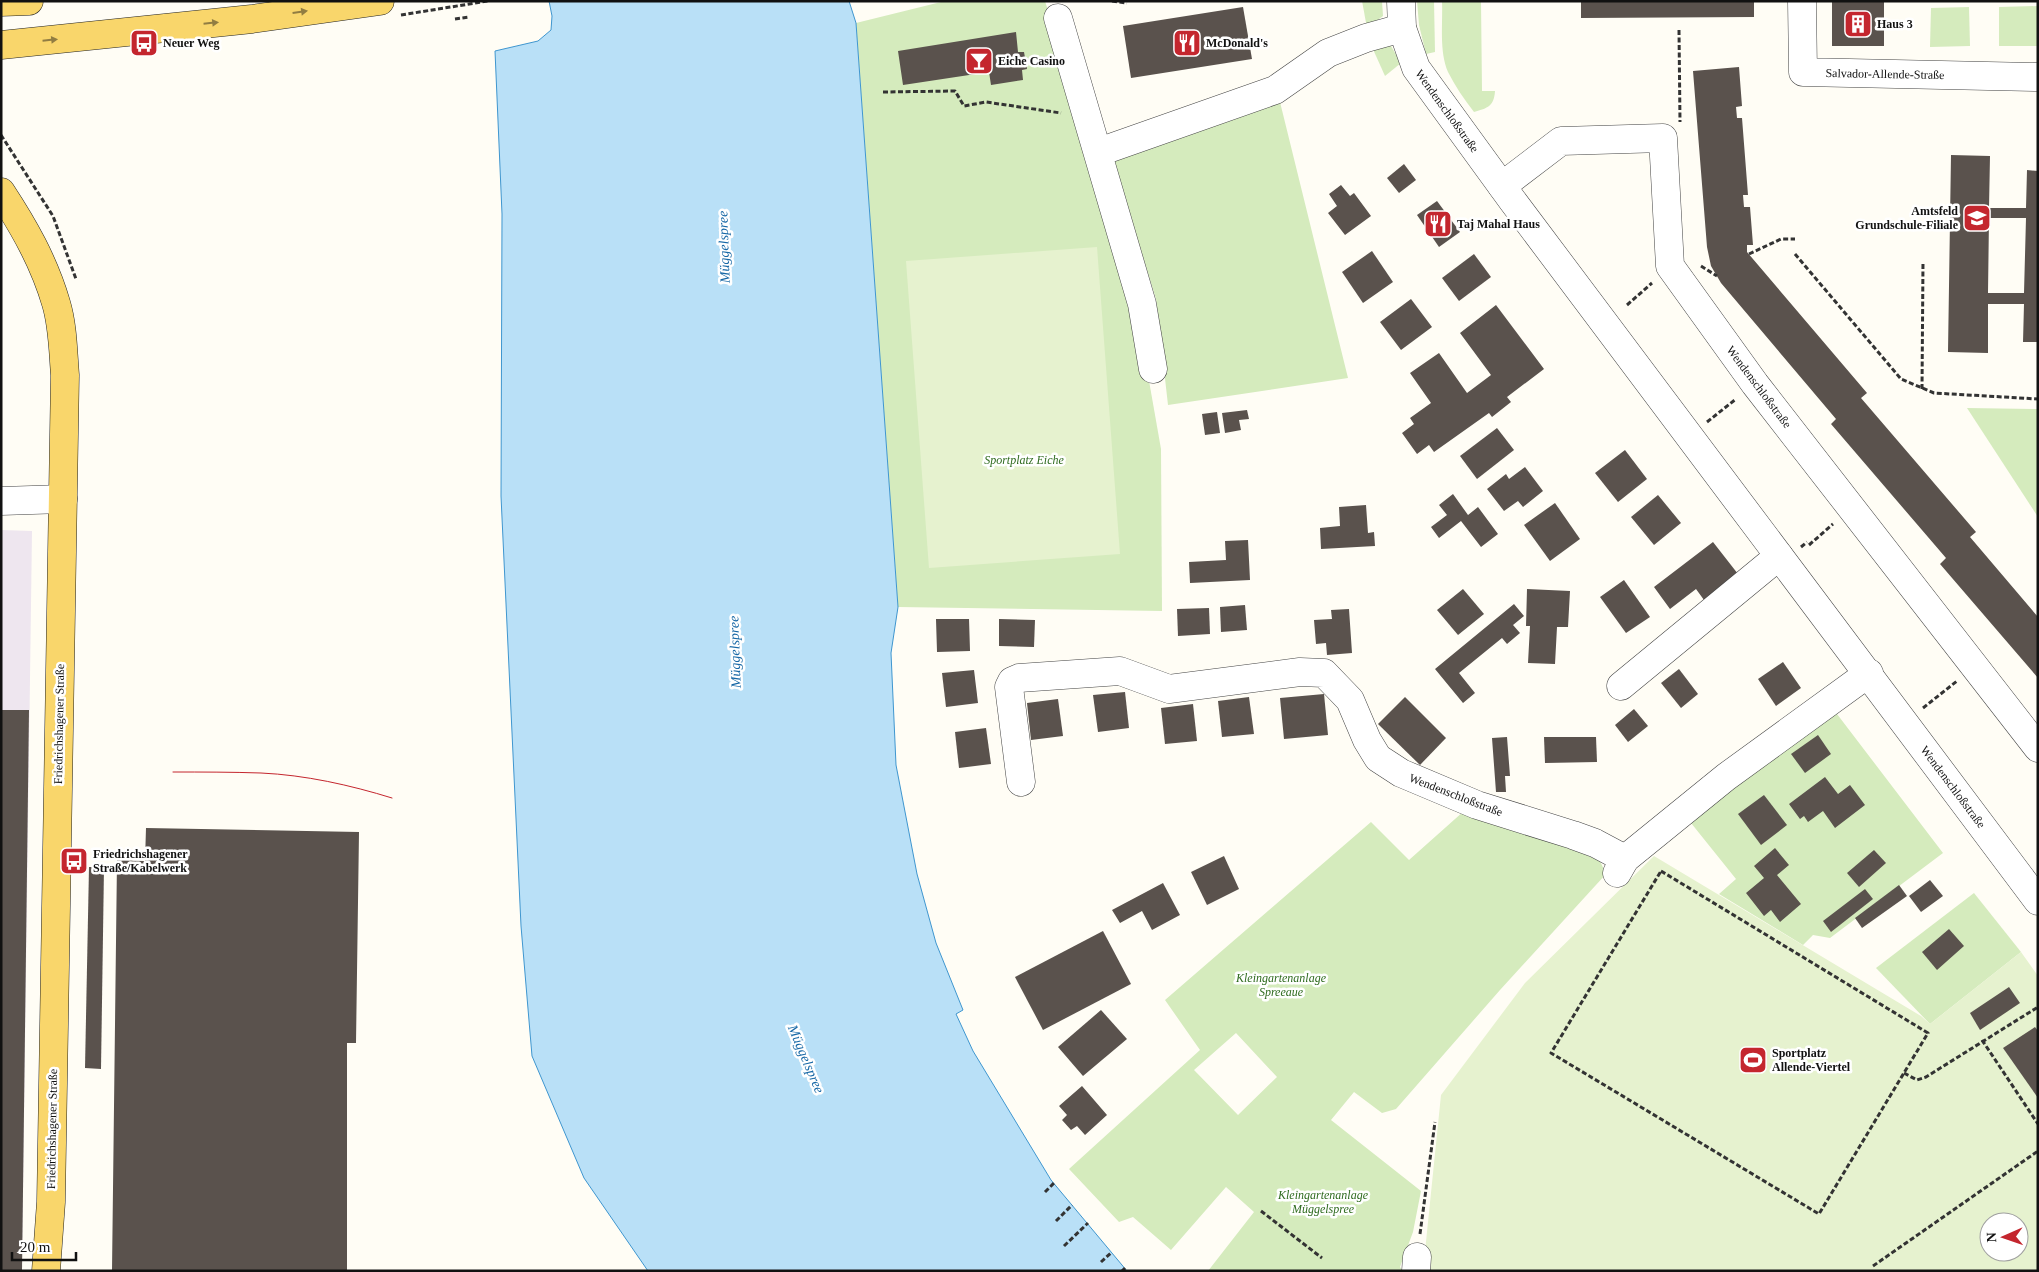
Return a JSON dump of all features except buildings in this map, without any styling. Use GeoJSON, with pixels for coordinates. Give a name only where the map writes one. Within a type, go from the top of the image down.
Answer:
{"type":"FeatureCollection","features":[{"type":"Feature","properties":{"kind":"main road"},"geometry":{"type":"LineString","coordinates":[[1,2],[29,1]]}},
{"type":"Feature","properties":{"kind":"main road"},"geometry":{"type":"LineString","coordinates":[[1,45],[252,19],[380,1]]}},
{"type":"Feature","properties":{"kind":"main road","name":"Friedrichshagener Straße"},"geometry":{"type":"LineString","coordinates":[[1,192],[22,224],[39,258],[56,304],[62,334],[66,375],[51,1202],[46,1271]]}},
{"type":"Feature","properties":{"kind":"street","name":"Wendenschloßstraße"},"geometry":{"type":"LineString","coordinates":[[1401,1],[1402,28],[1416,68],[1502,186],[2038,901]]}},
{"type":"Feature","properties":{"kind":"street","name":"Salvador-Allende-Straße"},"geometry":{"type":"LineString","coordinates":[[1802,1],[1803,72],[2038,77]]}},
{"type":"Feature","properties":{"kind":"street"},"geometry":{"type":"LineString","coordinates":[[1058,18],[1099,152],[1142,304],[1153,369]]}},
{"type":"Feature","properties":{"kind":"street"},"geometry":{"type":"LineString","coordinates":[[1099,152],[1275,90],[1328,53],[1366,38],[1402,28]]}},
{"type":"Feature","properties":{"kind":"street","name":"Wendenschloßstraße"},"geometry":{"type":"LineString","coordinates":[[1663,138],[1670,266],[1755,384],[2038,748]]}},
{"type":"Feature","properties":{"kind":"street"},"geometry":{"type":"LineString","coordinates":[[1502,186],[1561,141],[1663,138]]}},
{"type":"Feature","properties":{"kind":"street"},"geometry":{"type":"LineString","coordinates":[[1,501],[63,499]]}},
{"type":"Feature","properties":{"kind":"street"},"geometry":{"type":"LineString","coordinates":[[1621,686],[1779,556]]}},
{"type":"Feature","properties":{"kind":"street","name":"Wendenschloßstraße"},"geometry":{"type":"LineString","coordinates":[[1022,782],[1009,687],[1012,681],[1019,678],[1120,672],[1169,689],[1300,672],[1324,674],[1350,700],[1367,740],[1378,758],[1401,773],[1477,806],[1573,834],[1595,843],[1621,866],[1726,777],[1868,673]]}},
{"type":"Feature","properties":{"kind":"path"},"geometry":{"type":"LineString","coordinates":[[446,8],[488,1]]}},
{"type":"Feature","properties":{"kind":"path"},"geometry":{"type":"LineString","coordinates":[[1112,1],[1127,3]]}},
{"type":"Feature","properties":{"kind":"path"},"geometry":{"type":"LineString","coordinates":[[455,19],[469,17]]}},
{"type":"Feature","properties":{"kind":"path"},"geometry":{"type":"LineString","coordinates":[[1663,138],[1680,126],[1679,30]]}},
{"type":"Feature","properties":{"kind":"path"},"geometry":{"type":"LineString","coordinates":[[883,92],[954,91],[964,106],[986,102],[1068,114],[1086,110]]}},
{"type":"Feature","properties":{"kind":"path"},"geometry":{"type":"LineString","coordinates":[[1749,254],[1781,240],[1795,239]]}},
{"type":"Feature","properties":{"kind":"path"},"geometry":{"type":"LineString","coordinates":[[1795,254],[1901,379],[1922,390],[1949,395],[2038,399]]}},
{"type":"Feature","properties":{"kind":"path"},"geometry":{"type":"LineString","coordinates":[[1922,390],[1923,262]]}},
{"type":"Feature","properties":{"kind":"path"},"geometry":{"type":"LineString","coordinates":[[1689,436],[1755,384]]}},
{"type":"Feature","properties":{"kind":"path"},"geometry":{"type":"LineString","coordinates":[[1809,544],[1852,509]]}},
{"type":"Feature","properties":{"kind":"path"},"geometry":{"type":"LineString","coordinates":[[1905,723],[1974,668]]}},
{"type":"Feature","properties":{"kind":"path"},"geometry":{"type":"LineString","coordinates":[[1661,871],[1928,1033],[1904,1073],[1819,1214],[1551,1053],[1661,871]]}},
{"type":"Feature","properties":{"kind":"path"},"geometry":{"type":"LineString","coordinates":[[1904,1073],[1917,1080],[1926,1077],[1982,1040],[2038,1007]]}},
{"type":"Feature","properties":{"kind":"path"},"geometry":{"type":"LineString","coordinates":[[1982,1040],[2038,1124]]}},
{"type":"Feature","properties":{"kind":"path"},"geometry":{"type":"LineString","coordinates":[[1416,1264],[1435,1122]]}},
{"type":"Feature","properties":{"kind":"path"},"geometry":{"type":"LineString","coordinates":[[1873,1266],[2038,1151]]}},
{"type":"Feature","properties":{"kind":"path"},"geometry":{"type":"LineString","coordinates":[[1045,1192],[1054,1183]]}},
{"type":"Feature","properties":{"kind":"path"},"geometry":{"type":"LineString","coordinates":[[1056,1220],[1072,1204]]}},
{"type":"Feature","properties":{"kind":"path"},"geometry":{"type":"LineString","coordinates":[[1261,1211],[1322,1258]]}},
{"type":"Feature","properties":{"kind":"path"},"geometry":{"type":"LineString","coordinates":[[1064,1246],[1088,1223]]}},
{"type":"Feature","properties":{"kind":"path"},"geometry":{"type":"LineString","coordinates":[[1101,1262],[1112,1252]]}},
{"type":"Feature","properties":{"kind":"shaded area"},"geometry":{"type":"Polygon","coordinates":[[[1,530],[32,531],[22,1271],[1,1271],[1,530]]]}},
{"type":"Feature","properties":{"kind":"green space","name":"Sportplatz Eiche"},"geometry":{"type":"Polygon","coordinates":[[[945,1],[1045,1],[1145,358],[1161,449],[1162,611],[898,607],[856,23],[945,1]]]}},
{"type":"Feature","properties":{"kind":"green space"},"geometry":{"type":"Polygon","coordinates":[[[1362,1],[1382,1],[1383,16],[1367,28],[1362,1]]]}},
{"type":"Feature","properties":{"kind":"green space"},"geometry":{"type":"Polygon","coordinates":[[[1417,1],[1434,1],[1435,52],[1426,54],[1419,25],[1417,1]]]}},
{"type":"Feature","properties":{"kind":"green space"},"geometry":{"type":"Polygon","coordinates":[[[1442,1],[1481,1],[1482,91],[1495,91],[1492,103],[1489,106],[1474,112],[1460,92],[1445,64],[1442,46],[1442,1]]]}},
{"type":"Feature","properties":{"kind":"green space"},"geometry":{"type":"Polygon","coordinates":[[[2038,6],[2038,46],[1999,46],[1999,7],[2038,6]]]}},
{"type":"Feature","properties":{"kind":"green space"},"geometry":{"type":"Polygon","coordinates":[[[1969,7],[1970,46],[1930,47],[1931,8],[1969,7]]]}},
{"type":"Feature","properties":{"kind":"green space"},"geometry":{"type":"Polygon","coordinates":[[[1391,46],[1401,63],[1385,76],[1372,47],[1391,46]]]}},
{"type":"Feature","properties":{"kind":"green space"},"geometry":{"type":"Polygon","coordinates":[[[1280,102],[1348,378],[1168,405],[1156,299],[1112,158],[1280,102]]]}},
{"type":"Feature","properties":{"kind":"green space"},"geometry":{"type":"Polygon","coordinates":[[[1097,247],[1120,554],[929,568],[906,261],[1097,247]]]}},
{"type":"Feature","properties":{"kind":"green space"},"geometry":{"type":"Polygon","coordinates":[[[1967,408],[2038,409],[2038,517],[1967,408]]]}},
{"type":"Feature","properties":{"kind":"green space"},"geometry":{"type":"Polygon","coordinates":[[[1837,714],[1943,853],[1830,938],[1813,935],[1803,945],[1719,894],[1736,879],[1687,818],[1824,716],[1837,714]]]}},
{"type":"Feature","properties":{"kind":"green space"},"geometry":{"type":"Polygon","coordinates":[[[1464,811],[1534,832],[1600,861],[1606,874],[1500,990],[1396,1109],[1382,1113],[1354,1092],[1331,1120],[1421,1191],[1413,1232],[1400,1267],[1403,1271],[1208,1271],[1254,1212],[1226,1187],[1171,1250],[1133,1217],[1119,1222],[1069,1169],[1200,1050],[1165,1000],[1371,822],[1409,860],[1464,811]],[[1236,1033],[1194,1070],[1238,1115],[1277,1077],[1236,1033]]]}},
{"type":"Feature","properties":{"kind":"green space","name":"Sportplatz Allende-Viertel"},"geometry":{"type":"Polygon","coordinates":[[[1654,856],[1921,1016],[1930,1024],[2021,952],[2038,976],[2038,1271],[1423,1271],[1441,1095],[1525,983],[1654,856]]]}},
{"type":"Feature","properties":{"kind":"green space"},"geometry":{"type":"Polygon","coordinates":[[[1974,893],[2021,952],[1930,1024],[1876,968],[1974,893]]]}},
{"type":"Feature","properties":{"kind":"water","name":"Müggelspree"},"geometry":{"type":"Polygon","coordinates":[[[549,1],[849,1],[856,23],[898,607],[891,653],[896,765],[917,874],[936,943],[963,1010],[956,1014],[973,1051],[1051,1180],[1127,1271],[648,1271],[584,1178],[532,1056],[521,926],[501,496],[502,214],[495,51],[538,41],[551,30],[552,16],[549,1]]]}},
{"type":"Feature","properties":{"kind":"tram line"},"geometry":{"type":"LineString","coordinates":[[173,772],[261,773],[311,778],[392,798]]}},
{"type":"Feature","properties":{"kind":"place","name":"Haus 3"},"geometry":{"type":"Point","coordinates":[1858,24]}},
{"type":"Feature","properties":{"kind":"place","name":"Neuer Weg"},"geometry":{"type":"Point","coordinates":[144,43]}},
{"type":"Feature","properties":{"kind":"place","name":"McDonald's"},"geometry":{"type":"Point","coordinates":[1187,43]}},
{"type":"Feature","properties":{"kind":"place","name":"Eiche Casino"},"geometry":{"type":"Point","coordinates":[979,61]}},
{"type":"Feature","properties":{"kind":"place","name":"Amtsfeld Grundschule-Filiale"},"geometry":{"type":"Point","coordinates":[1977,218]}},
{"type":"Feature","properties":{"kind":"place","name":"Taj Mahal Haus"},"geometry":{"type":"Point","coordinates":[1438,224]}},
{"type":"Feature","properties":{"kind":"place","name":"Friedrichshagener Straße/Kabelwerk"},"geometry":{"type":"Point","coordinates":[74,861]}},
{"type":"Feature","properties":{"kind":"place","name":"Sportplatz Allende-Viertel"},"geometry":{"type":"Point","coordinates":[1753,1060]}},
{"type":"Feature","properties":{"kind":"park label","name":"Kleingartenanlage Spreeaue"},"geometry":{"type":"Point","coordinates":[1281,985]}},
{"type":"Feature","properties":{"kind":"park label","name":"Kleingartenanlage Müggelspree"},"geometry":{"type":"Point","coordinates":[1323,1202]}}]}
